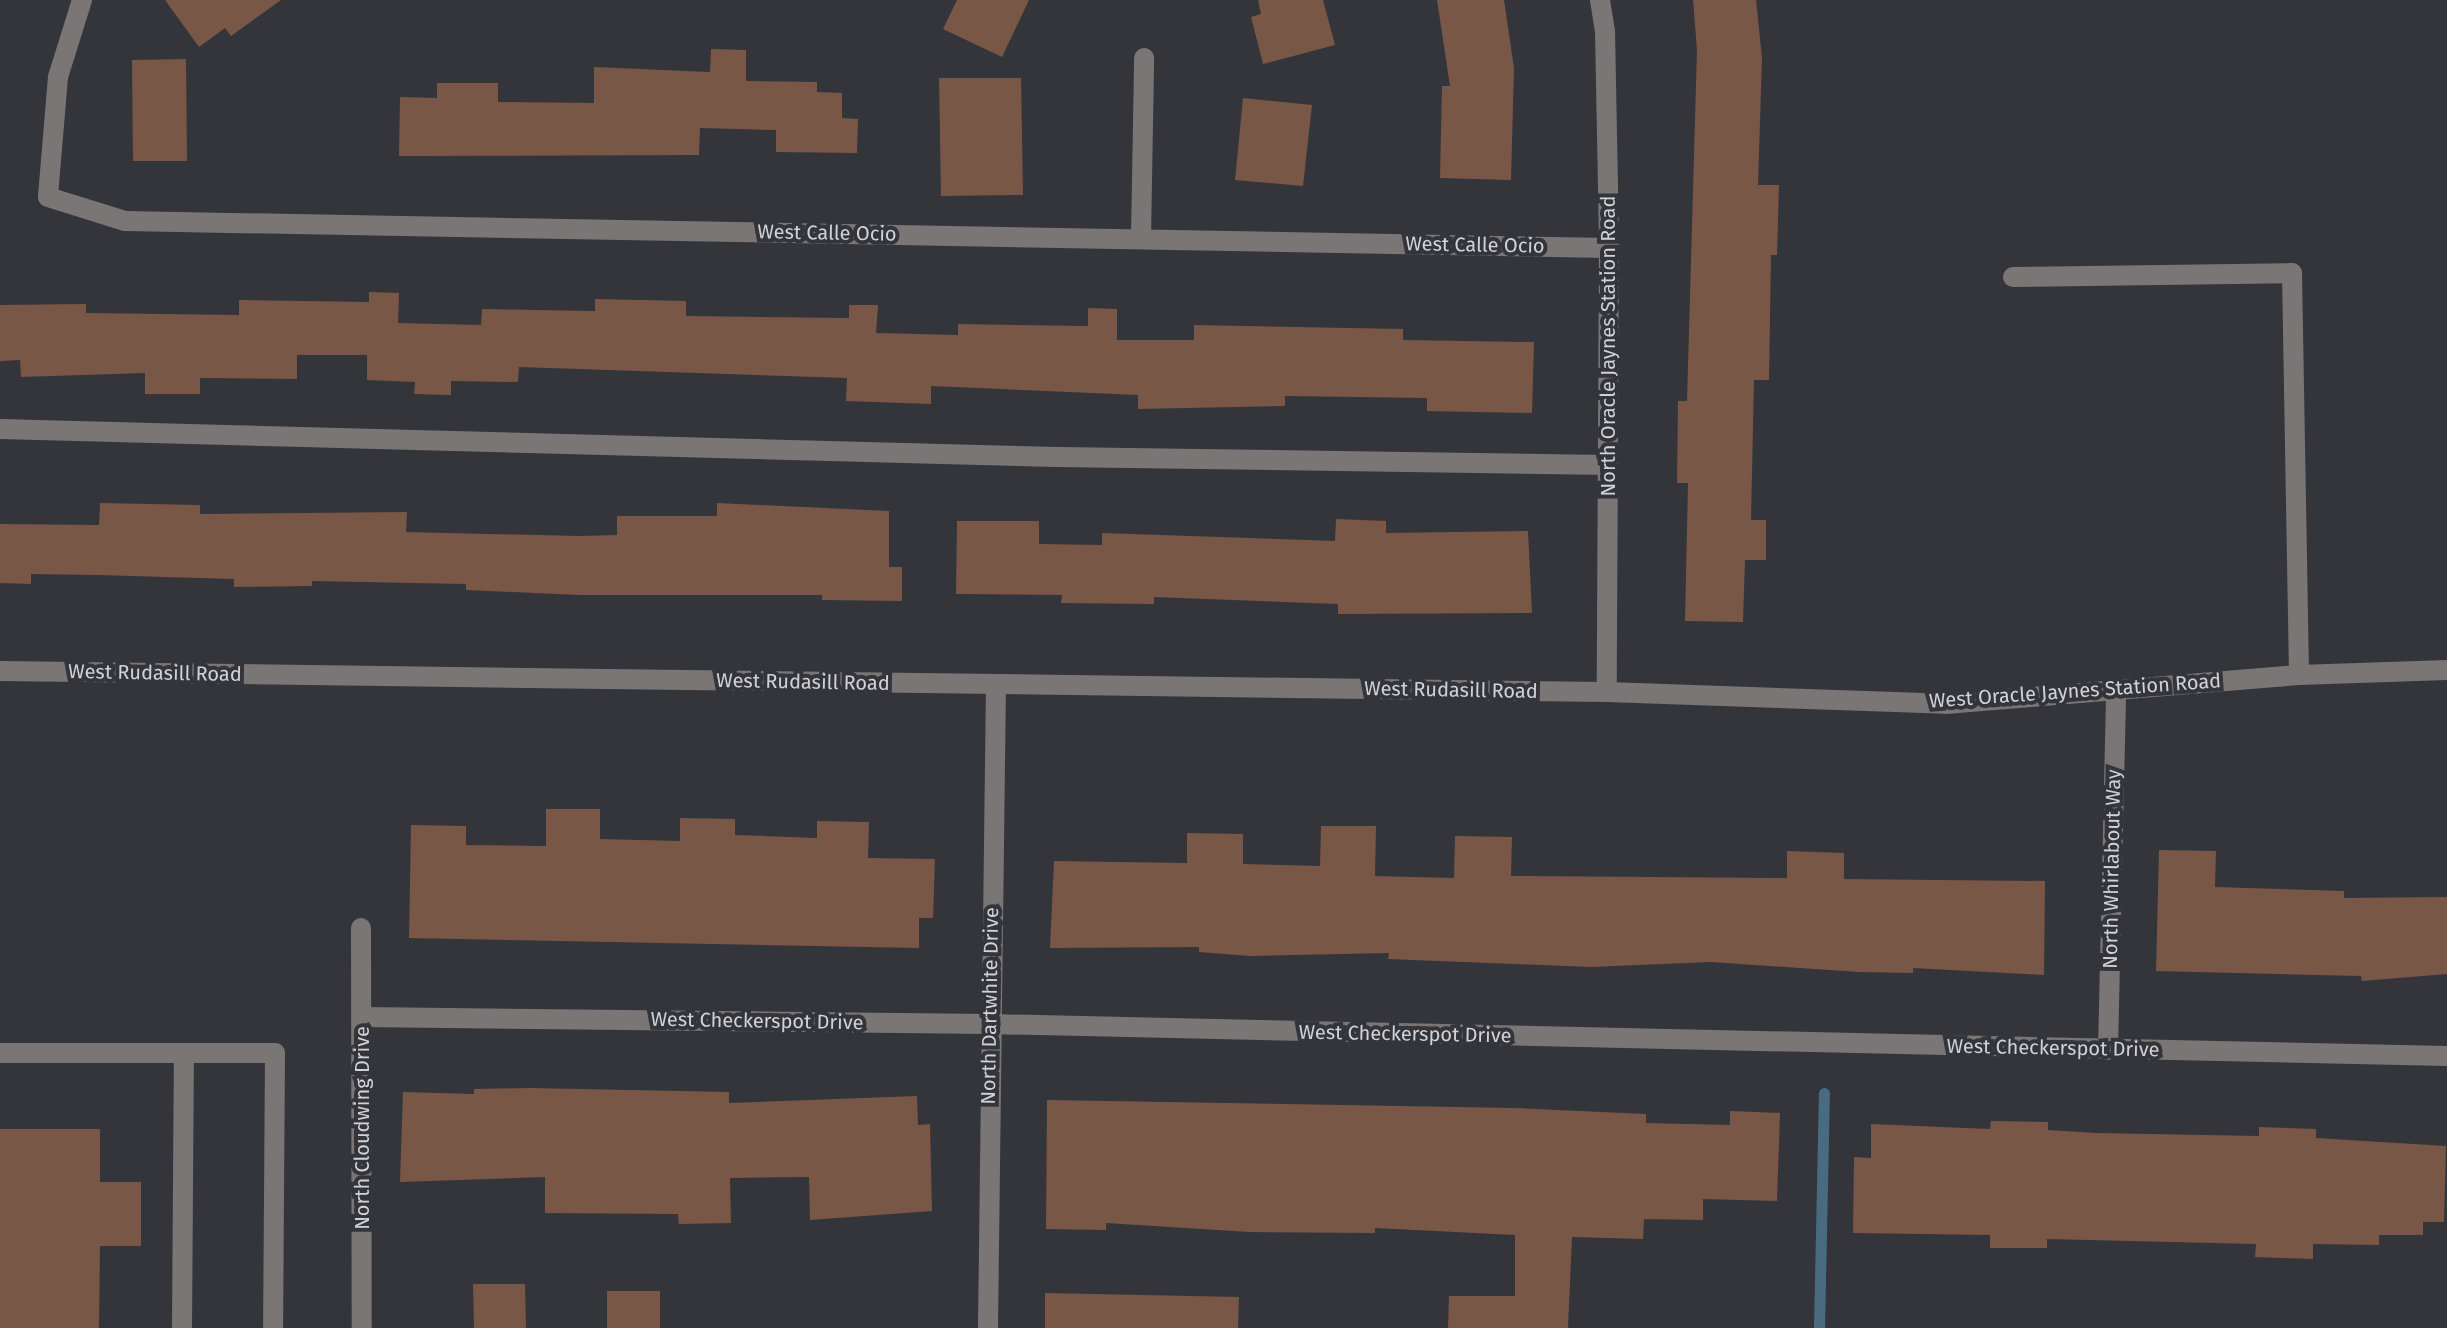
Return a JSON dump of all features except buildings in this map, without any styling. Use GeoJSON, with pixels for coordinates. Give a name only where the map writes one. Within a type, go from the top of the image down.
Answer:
{"type":"FeatureCollection","features":[{"type":"Feature","properties":{"kind":"street","name":"West Calle Ocio"},"geometry":{"type":"LineString","coordinates":[[82,0],[58,77],[48,197],[125,221],[1609,248]]}},
{"type":"Feature","properties":{"kind":"street","name":"North Oracle Jaynes Station Road"},"geometry":{"type":"LineString","coordinates":[[1600,0],[1605,31],[1609,248],[1607,692]]}},
{"type":"Feature","properties":{"kind":"street"},"geometry":{"type":"LineString","coordinates":[[1141,238],[1144,58]]}},
{"type":"Feature","properties":{"kind":"street"},"geometry":{"type":"LineString","coordinates":[[2013,277],[2292,273],[2299,675]]}},
{"type":"Feature","properties":{"kind":"street"},"geometry":{"type":"LineString","coordinates":[[0,429],[1026,456],[1609,465]]}},
{"type":"Feature","properties":{"kind":"street","name":"West Oracle Jaynes Station Road"},"geometry":{"type":"LineString","coordinates":[[1607,692],[1946,704],[2299,675],[2447,670]]}},
{"type":"Feature","properties":{"kind":"street","name":"West Rudasill Road"},"geometry":{"type":"LineString","coordinates":[[0,671],[1607,692]]}},
{"type":"Feature","properties":{"kind":"street","name":"North Dartwhite Drive"},"geometry":{"type":"LineString","coordinates":[[988,1328],[989,1024],[996,684]]}},
{"type":"Feature","properties":{"kind":"street","name":"North Whirlabout Way"},"geometry":{"type":"LineString","coordinates":[[2108,1050],[2116,688]]}},
{"type":"Feature","properties":{"kind":"street","name":"North Cloudwing Drive"},"geometry":{"type":"LineString","coordinates":[[361,928],[362,1328]]}},
{"type":"Feature","properties":{"kind":"street","name":"West Checkerspot Drive"},"geometry":{"type":"LineString","coordinates":[[362,1017],[989,1024],[2447,1056]]}},
{"type":"Feature","properties":{"kind":"street"},"geometry":{"type":"LineString","coordinates":[[0,1053],[275,1053],[273,1328]]}},
{"type":"Feature","properties":{"kind":"street"},"geometry":{"type":"LineString","coordinates":[[182,1328],[184,1054]]}},
{"type":"Feature","properties":{"kind":"waterway"},"geometry":{"type":"LineString","coordinates":[[1819,1328],[1824,1093]]}}]}
